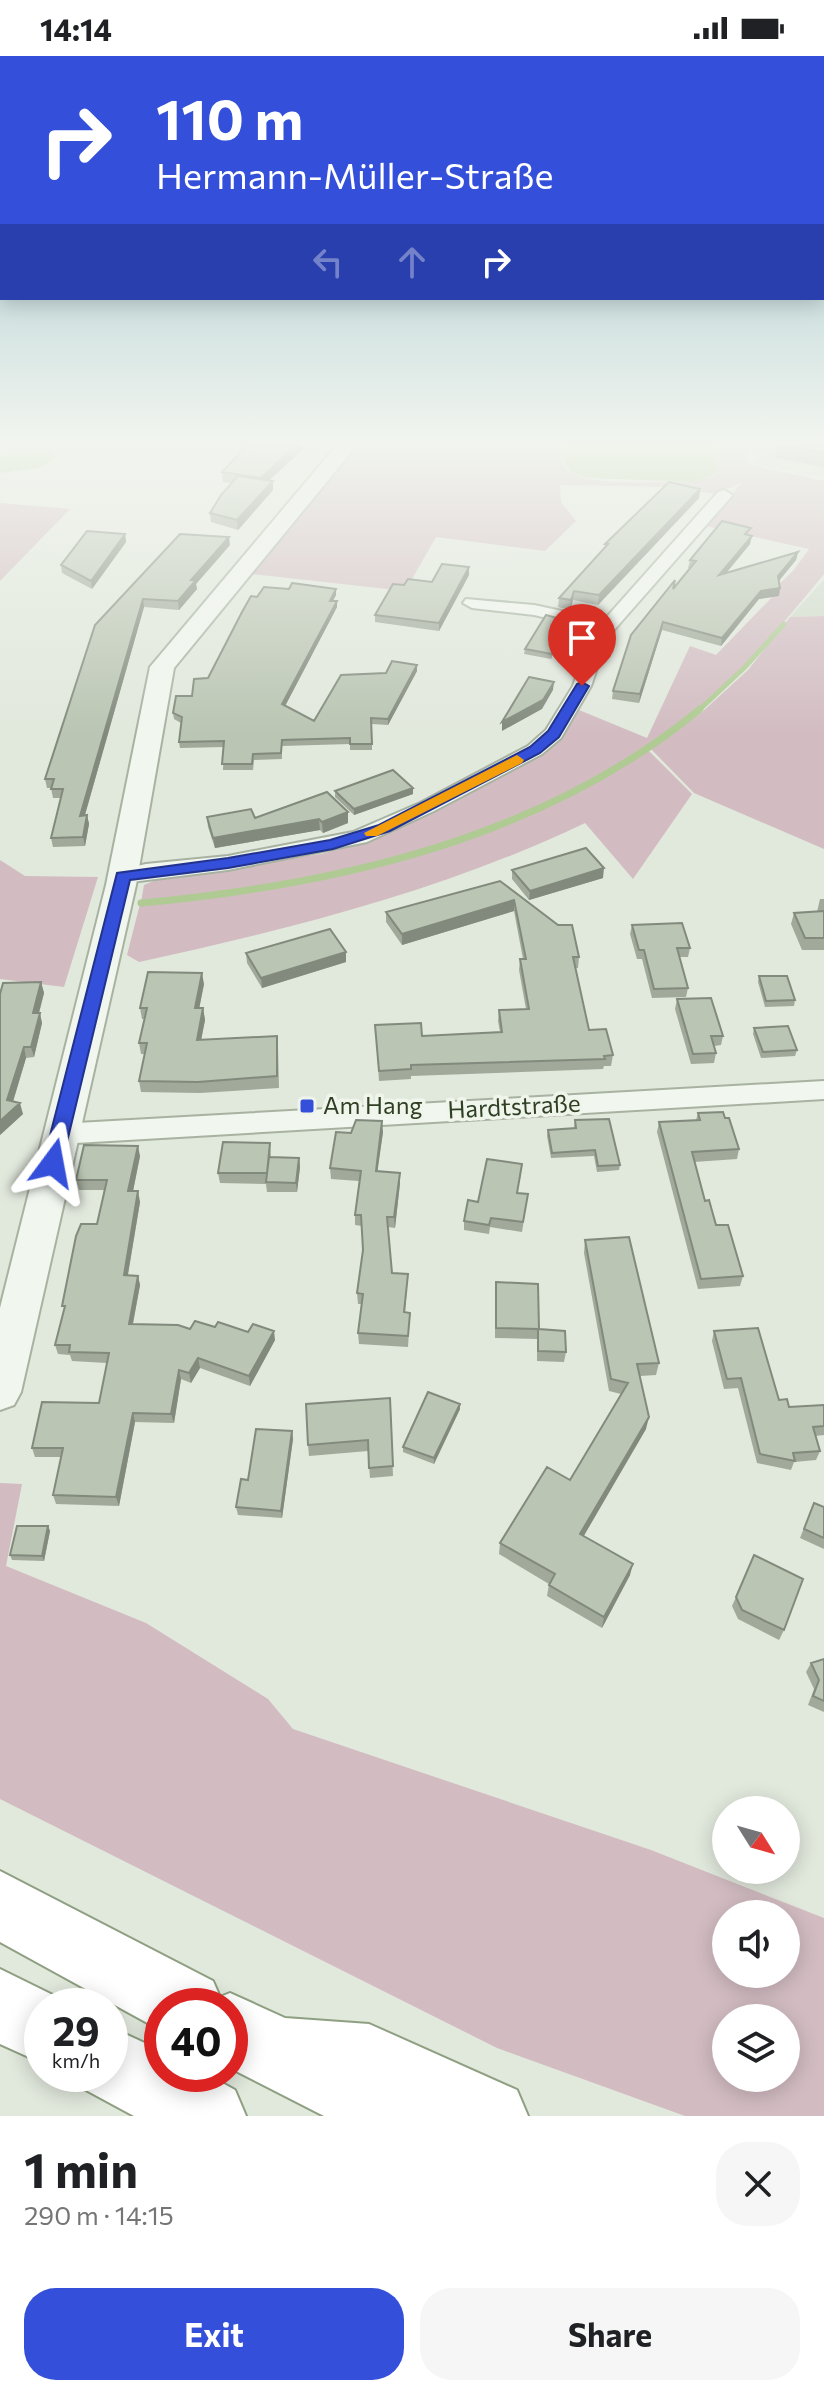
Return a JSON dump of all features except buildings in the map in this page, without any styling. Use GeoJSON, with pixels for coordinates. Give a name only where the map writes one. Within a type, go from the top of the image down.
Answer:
{"type":"FeatureCollection","features":[{"type":"Feature","properties":{"kind":"highway"},"geometry":{"type":"LineString","coordinates":[[0,1905],[154,1988]]}},
{"type":"Feature","properties":{"kind":"highway"},"geometry":{"type":"LineString","coordinates":[[0,2005],[24,2018]]}},
{"type":"Feature","properties":{"kind":"highway"},"geometry":{"type":"LineString","coordinates":[[253,2041],[401,2116]]}},
{"type":"Feature","properties":{"kind":"highway"},"geometry":{"type":"LineString","coordinates":[[253,2041],[369,2060],[491,2116]]}},
{"type":"Feature","properties":{"kind":"highway"},"geometry":{"type":"LineString","coordinates":[[128,2073],[209,2116]]}},
{"type":"Feature","properties":{"kind":"street"},"geometry":{"type":"LineString","coordinates":[[0,1392],[59,1134],[122,880],[162,667],[267,541]]}},
{"type":"Feature","properties":{"kind":"street"},"geometry":{"type":"LineString","coordinates":[[122,880],[333,844],[384,828],[535,750],[554,734],[582,686],[598,637],[684,541]]}},
{"type":"Feature","properties":{"kind":"street"},"geometry":{"type":"LineString","coordinates":[[472,603],[534,610],[609,626]]}},
{"type":"Feature","properties":{"kind":"street","name":"Hardtstraße"},"geometry":{"type":"LineString","coordinates":[[59,1134],[824,1090]]}},
{"type":"Feature","properties":{"kind":"shaded area"},"geometry":{"type":"Polygon","coordinates":[[[0,541],[39,541],[0,581],[0,541]]]}},
{"type":"Feature","properties":{"kind":"shaded area"},"geometry":{"type":"Polygon","coordinates":[[[277,541],[434,541],[405,591],[251,574],[218,614],[277,541]]]}},
{"type":"Feature","properties":{"kind":"shaded area"},"geometry":{"type":"Polygon","coordinates":[[[468,541],[555,541],[545,551],[468,541]]]}},
{"type":"Feature","properties":{"kind":"shaded area"},"geometry":{"type":"Polygon","coordinates":[[[774,541],[824,541],[824,574],[746,664],[681,723],[601,775],[540,806],[410,855],[273,887],[141,902],[144,885],[165,876],[321,854],[368,841],[438,810],[548,750],[563,735],[579,710],[647,738],[690,646],[716,655],[775,594],[771,592],[793,571],[809,549],[774,541]]]}},
{"type":"Feature","properties":{"kind":"shaded area"},"geometry":{"type":"Polygon","coordinates":[[[824,580],[824,616],[790,617],[799,607],[824,580]]]}},
{"type":"Feature","properties":{"kind":"shaded area"},"geometry":{"type":"Polygon","coordinates":[[[824,616],[824,849],[694,793],[651,749],[702,712],[748,670],[790,617],[824,616]]]}},
{"type":"Feature","properties":{"kind":"shaded area"},"geometry":{"type":"Polygon","coordinates":[[[648,750],[692,794],[633,879],[585,823],[478,868],[366,905],[253,936],[139,962],[127,955],[140,904],[207,899],[273,889],[403,858],[529,811],[648,750]]]}},
{"type":"Feature","properties":{"kind":"shaded area"},"geometry":{"type":"Polygon","coordinates":[[[0,860],[25,876],[98,877],[64,987],[0,979],[0,860]]]}},
{"type":"Feature","properties":{"kind":"shaded area"},"geometry":{"type":"Polygon","coordinates":[[[0,1483],[22,1484],[6,1566],[146,1623],[268,1699],[293,1729],[651,1850],[712,1874],[712,1884],[738,1884],[778,1900],[712,1900],[712,1988],[800,1988],[800,1909],[824,1918],[824,2116],[685,2116],[497,2048],[0,1799],[0,1483]]]}},
{"type":"Feature","properties":{"kind":"waterway"},"geometry":{"type":"LineString","coordinates":[[698,711],[744,668],[784,624]]}},
{"type":"Feature","properties":{"kind":"waterway"},"geometry":{"type":"LineString","coordinates":[[141,903],[290,883],[363,868],[436,848],[507,822],[575,791],[639,754],[700,709]]}},
{"type":"Feature","properties":{"kind":"slow traffic"},"geometry":{"type":"LineString","coordinates":[[372,833],[517,760]]}},
{"type":"Feature","properties":{"kind":"place","name":"Am Hang"},"geometry":{"type":"Point","coordinates":[307,1106]}},
{"type":"Feature","properties":{"kind":"route"},"geometry":{"type":"LineString","coordinates":[[53,1163],[123,876],[228,863],[333,844],[384,828],[535,750],[554,734],[582,686]]}}]}
